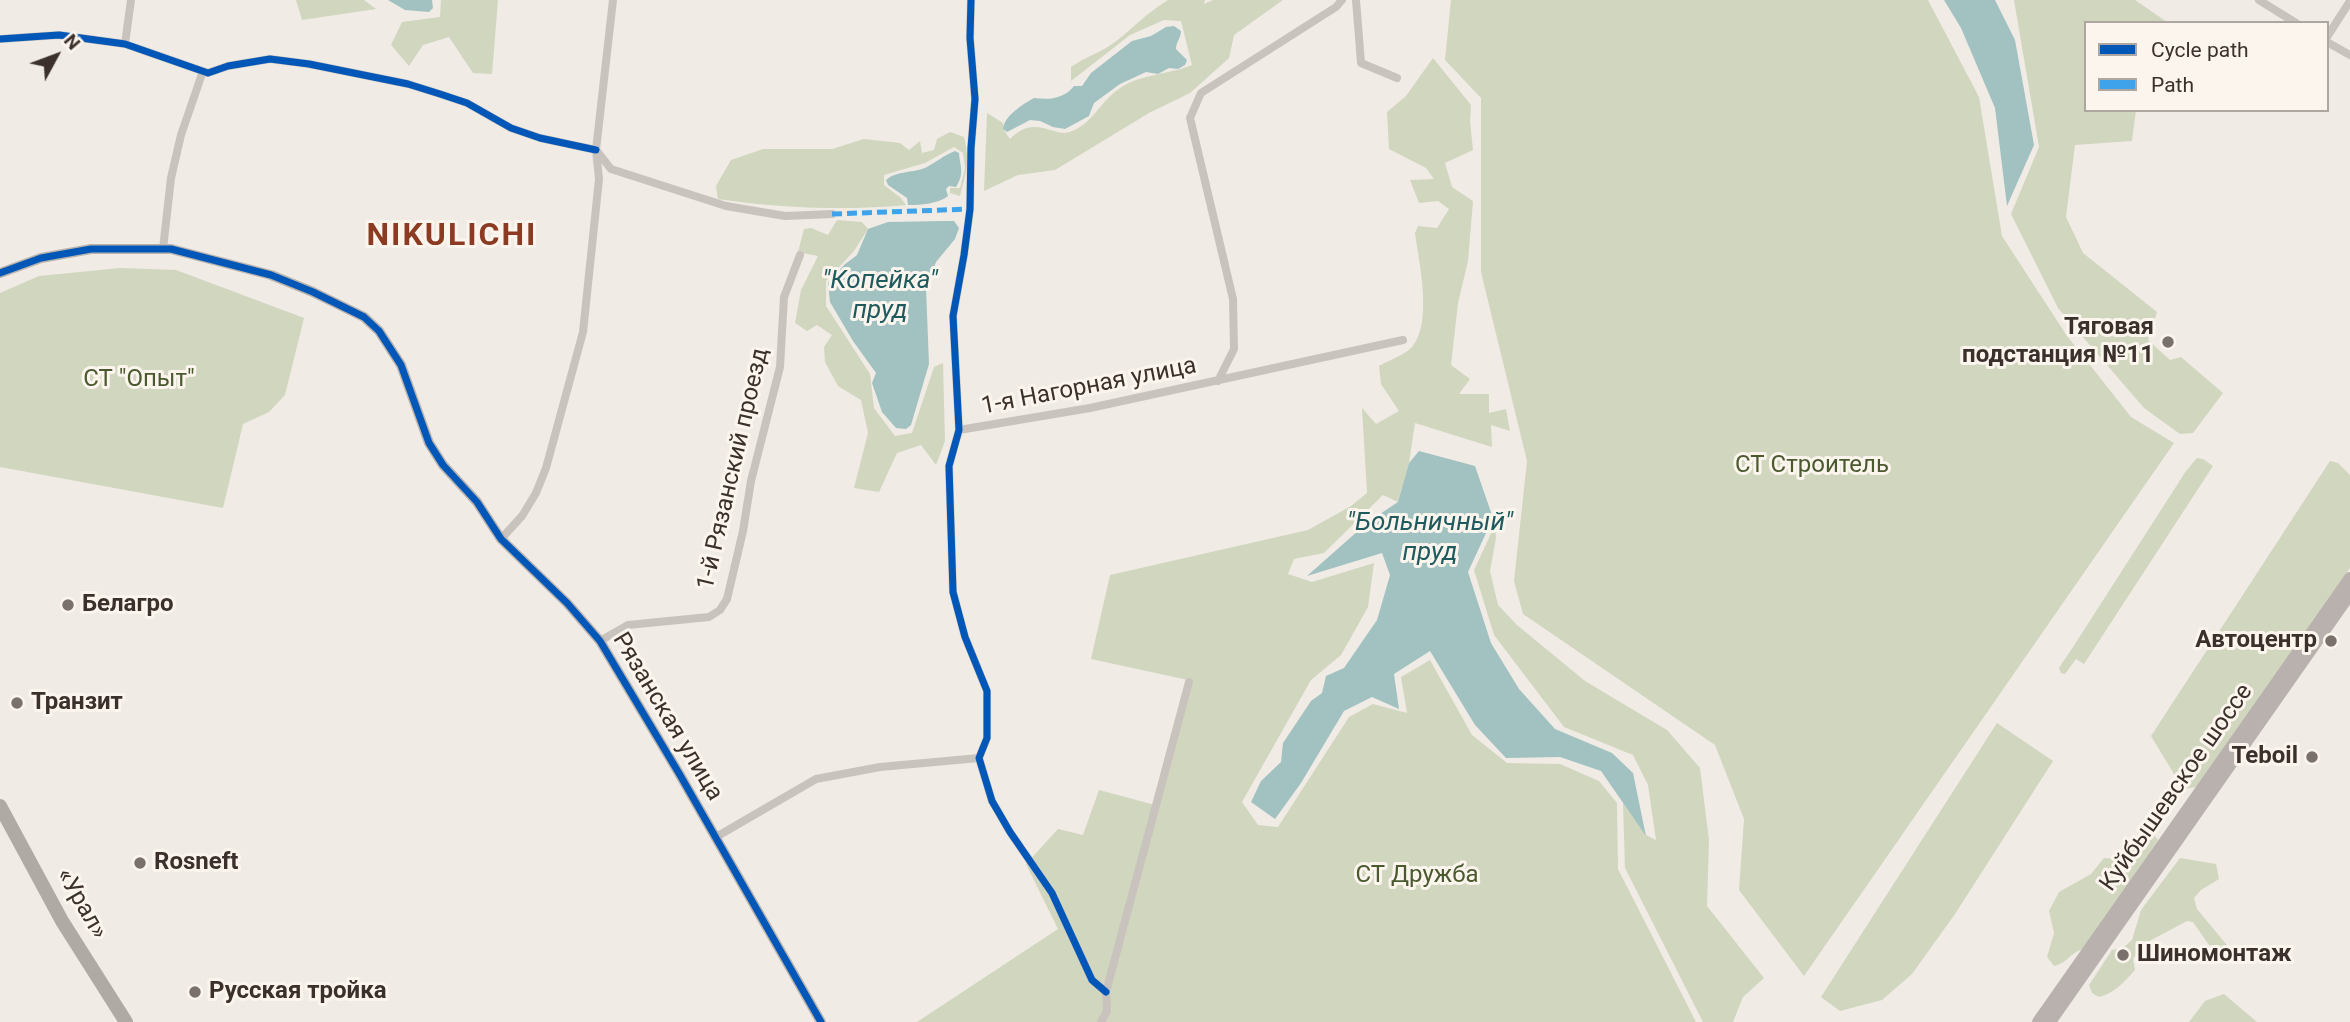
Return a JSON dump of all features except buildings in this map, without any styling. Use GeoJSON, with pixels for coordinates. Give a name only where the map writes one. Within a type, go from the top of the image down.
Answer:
{"type":"FeatureCollection","features":[{"type":"Feature","properties":{"kind":"highway","name":"«Урал»"},"geometry":{"type":"LineString","coordinates":[[0,806],[62,920],[126,1022]]}},
{"type":"Feature","properties":{"kind":"main road","name":"Куйбышевское шоссе"},"geometry":{"type":"LineString","coordinates":[[2038,1022],[2350,578]]}},
{"type":"Feature","properties":{"kind":"main road","name":"Куйбышевское шоссе"},"geometry":{"type":"LineString","coordinates":[[2050,1022],[2350,594]]}},
{"type":"Feature","properties":{"kind":"street"},"geometry":{"type":"LineString","coordinates":[[125,44],[131,0]]}},
{"type":"Feature","properties":{"kind":"street"},"geometry":{"type":"LineString","coordinates":[[501,539],[522,516],[537,493],[583,332],[599,179],[596,150],[613,0]]}},
{"type":"Feature","properties":{"kind":"street","name":"1-я Нагорная улица"},"geometry":{"type":"LineString","coordinates":[[971,0],[970,38],[975,99],[970,209],[953,316],[959,430],[1090,408],[1403,340]]}},
{"type":"Feature","properties":{"kind":"street"},"geometry":{"type":"LineString","coordinates":[[1218,381],[1234,349],[1233,299],[1190,118],[1201,93],[1336,7],[1342,0]]}},
{"type":"Feature","properties":{"kind":"street"},"geometry":{"type":"LineString","coordinates":[[1356,0],[1361,63],[1398,78]]}},
{"type":"Feature","properties":{"kind":"street"},"geometry":{"type":"LineString","coordinates":[[2259,0],[2293,21]]}},
{"type":"Feature","properties":{"kind":"street"},"geometry":{"type":"LineString","coordinates":[[2329,36],[2350,1]]}},
{"type":"Feature","properties":{"kind":"street"},"geometry":{"type":"LineString","coordinates":[[0,39],[59,35],[125,44],[208,73],[228,66],[270,59],[408,84],[467,103],[511,128],[540,138],[596,150],[611,169],[726,206],[785,216],[832,214]]}},
{"type":"Feature","properties":{"kind":"street"},"geometry":{"type":"LineString","coordinates":[[2329,40],[2350,55]]}},
{"type":"Feature","properties":{"kind":"street"},"geometry":{"type":"LineString","coordinates":[[163,249],[171,178],[181,135],[202,71]]}},
{"type":"Feature","properties":{"kind":"street","name":"Рязанская улица"},"geometry":{"type":"LineString","coordinates":[[0,273],[41,258],[91,249],[163,249],[185,252],[271,275],[364,317],[379,331],[401,365],[418,417],[443,465],[477,502],[501,539],[567,603],[600,641],[821,1022]]}},
{"type":"Feature","properties":{"kind":"street","name":"1-й Рязанский проезд"},"geometry":{"type":"LineString","coordinates":[[600,641],[628,625],[709,617],[720,610],[727,599],[743,531],[751,481],[780,367],[784,297],[800,255]]}},
{"type":"Feature","properties":{"kind":"street"},"geometry":{"type":"LineString","coordinates":[[959,430],[949,466],[953,592],[965,637],[987,691],[987,738],[979,758],[992,801],[1052,893],[1092,980],[1106,992]]}},
{"type":"Feature","properties":{"kind":"street"},"geometry":{"type":"LineString","coordinates":[[1101,1022],[1107,1011],[1106,992],[1189,682]]}},
{"type":"Feature","properties":{"kind":"street"},"geometry":{"type":"LineString","coordinates":[[716,837],[816,779],[880,766],[979,758]]}},
{"type":"Feature","properties":{"kind":"green space"},"geometry":{"type":"Polygon","coordinates":[[[296,0],[364,0],[376,9],[302,20],[296,0]]]}},
{"type":"Feature","properties":{"kind":"green space"},"geometry":{"type":"Polygon","coordinates":[[[441,0],[498,0],[492,74],[473,73],[449,37],[423,45],[409,66],[391,45],[402,22],[440,17],[441,0]]]}},
{"type":"Feature","properties":{"kind":"green space"},"geometry":{"type":"Polygon","coordinates":[[[1168,0],[1205,0],[1204,4],[1213,0],[1283,0],[1234,35],[1229,58],[1190,93],[1149,113],[1055,170],[1018,175],[984,191],[987,113],[1003,123],[1003,129],[1010,139],[1030,127],[1065,133],[1088,121],[1112,94],[1127,84],[1192,65],[1181,21],[1164,20],[1130,35],[1071,81],[1071,67],[1110,46],[1168,0]]]}},
{"type":"Feature","properties":{"kind":"green space","name":"СТ Строитель"},"geometry":{"type":"Polygon","coordinates":[[[1451,0],[1928,0],[1979,97],[2002,236],[2067,336],[2131,417],[2174,443],[1804,976],[1739,890],[1744,819],[1715,745],[1523,614],[1514,581],[1527,461],[1481,272],[1481,98],[1445,60],[1451,0]]]}},
{"type":"Feature","properties":{"kind":"green space"},"geometry":{"type":"Polygon","coordinates":[[[2014,0],[2135,0],[2166,21],[2084,21],[2084,112],[2136,112],[2132,141],[2075,145],[2066,217],[2083,253],[2157,312],[2148,340],[2170,360],[2181,357],[2223,393],[2193,433],[2180,434],[2144,408],[2058,308],[2011,214],[2039,147],[2014,0]]]}},
{"type":"Feature","properties":{"kind":"green space","name":"СТ Дружба"},"geometry":{"type":"Polygon","coordinates":[[[1433,58],[1471,105],[1473,150],[1445,163],[1452,187],[1473,201],[1468,261],[1458,303],[1451,365],[1470,379],[1459,394],[1489,394],[1489,413],[1506,409],[1510,431],[1491,425],[1492,447],[1415,423],[1409,463],[1398,502],[1383,495],[1324,553],[1294,559],[1288,574],[1312,582],[1374,563],[1368,607],[1341,655],[1311,680],[1242,802],[1258,825],[1278,827],[1349,717],[1373,704],[1407,713],[1401,677],[1430,660],[1472,735],[1507,763],[1560,764],[1599,781],[1617,803],[1618,869],[1696,1022],[917,1022],[1058,929],[1026,864],[1058,829],[1083,835],[1099,790],[1155,805],[1188,680],[1091,659],[1110,575],[1308,530],[1351,506],[1367,493],[1362,408],[1376,424],[1399,411],[1381,384],[1379,366],[1409,350],[1418,336],[1422,323],[1423,292],[1415,233],[1418,226],[1437,228],[1449,209],[1438,201],[1419,203],[1410,180],[1434,179],[1426,168],[1389,149],[1387,112],[1406,96],[1433,58]]]}},
{"type":"Feature","properties":{"kind":"green space"},"geometry":{"type":"Polygon","coordinates":[[[950,132],[964,137],[966,145],[967,167],[960,196],[950,193],[950,188],[960,188],[965,168],[963,153],[954,147],[925,163],[884,175],[884,185],[906,205],[812,208],[718,199],[716,186],[731,160],[763,149],[832,149],[864,139],[900,143],[909,150],[920,141],[922,153],[934,150],[937,139],[950,132]]]}},
{"type":"Feature","properties":{"kind":"green space"},"geometry":{"type":"Polygon","coordinates":[[[837,220],[862,222],[868,229],[854,251],[826,281],[826,306],[870,374],[874,408],[895,436],[912,433],[934,367],[943,363],[945,441],[936,465],[921,445],[897,453],[879,492],[854,488],[868,433],[861,400],[838,386],[825,362],[824,347],[832,335],[817,325],[807,331],[795,323],[801,290],[818,256],[798,252],[804,229],[811,228],[828,235],[837,220]]]}},
{"type":"Feature","properties":{"kind":"green space","name":"СТ \"Опыт\""},"geometry":{"type":"Polygon","coordinates":[[[120,268],[176,270],[304,318],[285,395],[269,412],[243,424],[223,508],[0,467],[0,293],[39,276],[120,268]]]}},
{"type":"Feature","properties":{"kind":"green space"},"geometry":{"type":"Polygon","coordinates":[[[2197,458],[2213,466],[2084,664],[2076,659],[2065,674],[2061,673],[2059,668],[2197,458]]]}},
{"type":"Feature","properties":{"kind":"green space"},"geometry":{"type":"Polygon","coordinates":[[[2330,461],[2338,463],[2350,475],[2350,568],[2196,787],[2183,789],[2151,736],[2330,461]]]}},
{"type":"Feature","properties":{"kind":"green space"},"geometry":{"type":"Polygon","coordinates":[[[1495,525],[1496,538],[1490,571],[1498,605],[1517,625],[1585,681],[1667,730],[1700,768],[1709,840],[1707,906],[1764,978],[1743,997],[1733,1022],[1703,1022],[1625,868],[1623,803],[1646,835],[1656,840],[1648,785],[1633,755],[1564,727],[1494,635],[1474,570],[1495,525]]]}},
{"type":"Feature","properties":{"kind":"green space"},"geometry":{"type":"Polygon","coordinates":[[[1997,723],[2053,761],[1955,914],[1912,974],[1882,1000],[1840,1011],[1821,997],[1997,723]]]}},
{"type":"Feature","properties":{"kind":"green space"},"geometry":{"type":"Polygon","coordinates":[[[2153,834],[2158,840],[2084,949],[2054,966],[2047,957],[2054,933],[2049,911],[2059,892],[2091,874],[2104,858],[2123,856],[2144,835],[2153,834]]]}},
{"type":"Feature","properties":{"kind":"green space"},"geometry":{"type":"Polygon","coordinates":[[[2180,858],[2216,864],[2219,879],[2201,890],[2194,898],[2197,909],[2231,950],[2229,952],[2209,945],[2193,922],[2187,921],[2142,945],[2133,959],[2135,970],[2115,990],[2099,997],[2092,993],[2089,985],[2112,950],[2123,948],[2132,940],[2141,910],[2180,858]]]}},
{"type":"Feature","properties":{"kind":"green space"},"geometry":{"type":"Polygon","coordinates":[[[2224,994],[2257,1022],[2189,1022],[2205,1001],[2224,994]]]}},
{"type":"Feature","properties":{"kind":"water"},"geometry":{"type":"Polygon","coordinates":[[[388,0],[432,0],[433,8],[429,12],[405,10],[388,0]]]}},
{"type":"Feature","properties":{"kind":"water"},"geometry":{"type":"Polygon","coordinates":[[[1944,0],[1995,0],[2015,40],[2034,145],[2007,206],[1995,108],[1961,28],[1944,0]]]}},
{"type":"Feature","properties":{"kind":"water"},"geometry":{"type":"Polygon","coordinates":[[[1174,26],[1181,31],[1176,49],[1187,60],[1185,65],[1178,69],[1169,68],[1158,74],[1146,72],[1120,84],[1094,103],[1089,116],[1065,129],[1030,120],[1007,132],[1003,129],[1010,115],[1034,98],[1056,98],[1066,94],[1074,86],[1082,86],[1091,73],[1132,41],[1174,26]]]}},
{"type":"Feature","properties":{"kind":"water"},"geometry":{"type":"Polygon","coordinates":[[[955,151],[959,153],[960,178],[956,187],[949,186],[946,189],[948,196],[944,199],[929,204],[908,205],[907,198],[888,185],[886,180],[890,177],[925,168],[955,151]]]}},
{"type":"Feature","properties":{"kind":"water","name":"\"Копейка\" пруд"},"geometry":{"type":"Polygon","coordinates":[[[954,221],[959,228],[955,239],[936,262],[926,288],[929,364],[911,425],[906,429],[896,428],[882,412],[872,383],[876,373],[830,302],[828,283],[857,255],[868,229],[888,222],[954,221]]]}},
{"type":"Feature","properties":{"kind":"water","name":"\"Больничный\" пруд"},"geometry":{"type":"Polygon","coordinates":[[[1419,451],[1475,466],[1493,518],[1468,572],[1491,643],[1519,689],[1555,729],[1612,753],[1633,773],[1646,836],[1601,771],[1560,757],[1506,758],[1475,725],[1430,651],[1394,674],[1399,709],[1372,697],[1344,711],[1301,783],[1275,819],[1251,802],[1261,781],[1281,762],[1283,743],[1311,701],[1322,693],[1326,676],[1344,668],[1377,620],[1390,575],[1382,553],[1307,576],[1368,522],[1398,502],[1409,463],[1419,451]]]}},
{"type":"Feature","properties":{"kind":"marked path"},"geometry":{"type":"LineString","coordinates":[[832,214],[970,209]]}},
{"type":"Feature","properties":{"kind":"cycle path"},"geometry":{"type":"LineString","coordinates":[[971,0],[970,38],[975,99],[970,209],[953,316],[959,430],[949,466],[953,592],[965,637],[987,691],[987,738],[979,758],[992,801],[1052,893],[1092,980],[1106,992]]}},
{"type":"Feature","properties":{"kind":"cycle path"},"geometry":{"type":"LineString","coordinates":[[0,39],[59,35],[125,44],[208,73],[228,66],[270,59],[309,64],[408,84],[467,103],[511,128],[540,138],[596,150]]}},
{"type":"Feature","properties":{"kind":"cycle path"},"geometry":{"type":"LineString","coordinates":[[0,273],[41,258],[91,249],[171,249],[271,275],[364,317],[379,331],[401,365],[429,443],[443,465],[477,502],[501,539],[567,603],[600,641],[821,1022]]}},
{"type":"Feature","properties":{"kind":"place","name":"Тяговая подстанция №11"},"geometry":{"type":"Point","coordinates":[2168,342]}},
{"type":"Feature","properties":{"kind":"place","name":"Белагро"},"geometry":{"type":"Point","coordinates":[68,605]}},
{"type":"Feature","properties":{"kind":"place","name":"Автоцентр"},"geometry":{"type":"Point","coordinates":[2331,641]}},
{"type":"Feature","properties":{"kind":"place","name":"Транзит"},"geometry":{"type":"Point","coordinates":[17,703]}},
{"type":"Feature","properties":{"kind":"place","name":"Teboil"},"geometry":{"type":"Point","coordinates":[2312,757]}},
{"type":"Feature","properties":{"kind":"place","name":"Rosneft"},"geometry":{"type":"Point","coordinates":[140,863]}},
{"type":"Feature","properties":{"kind":"place","name":"Шиномонтаж"},"geometry":{"type":"Point","coordinates":[2123,955]}},
{"type":"Feature","properties":{"kind":"place","name":"Русская тройка"},"geometry":{"type":"Point","coordinates":[195,992]}},
{"type":"Feature","properties":{"kind":"district","name":"NIKULICHI"},"geometry":{"type":"Point","coordinates":[452,237]}}]}
